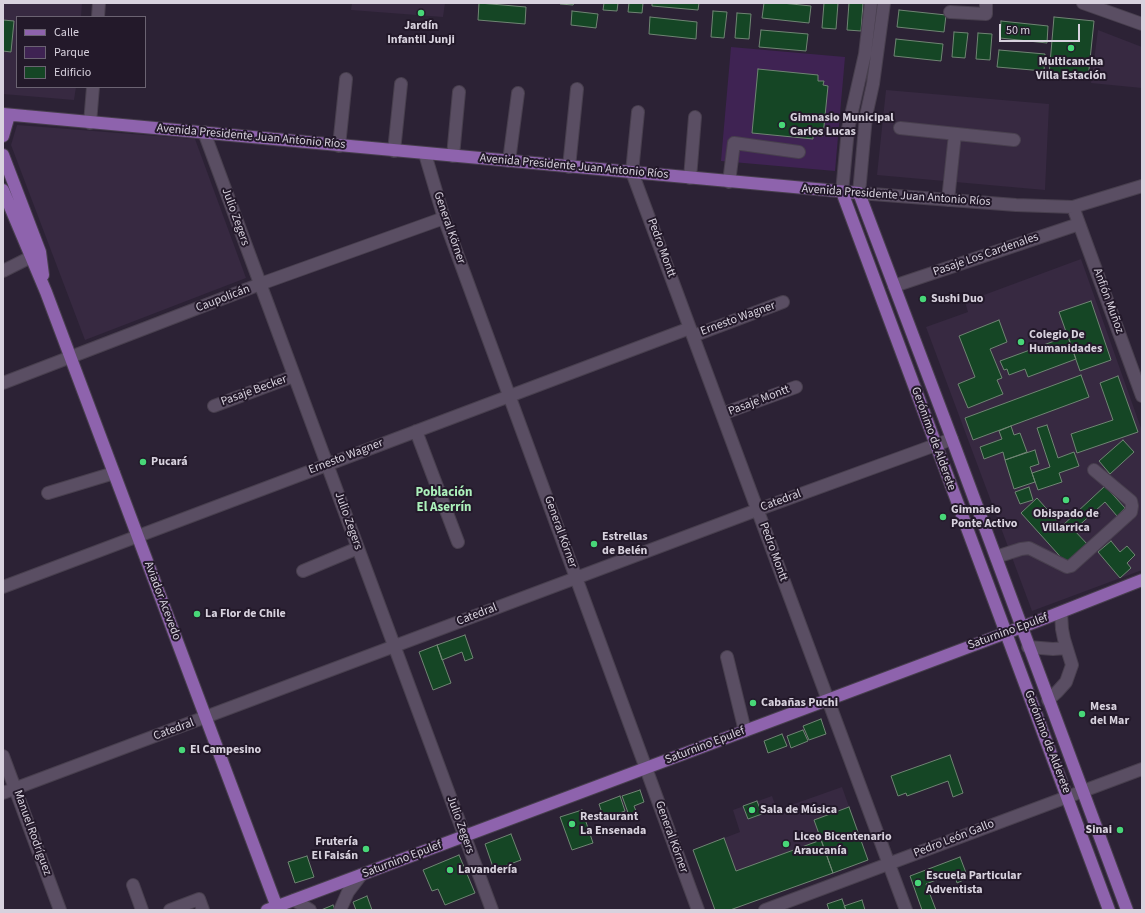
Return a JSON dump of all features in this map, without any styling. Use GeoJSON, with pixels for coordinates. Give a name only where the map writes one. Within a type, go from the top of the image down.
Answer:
{"type":"FeatureCollection","features":[{"type":"Feature","properties":{"kind":"main road","name":"Avenida Presidente Juan Antonio Ríos"},"geometry":{"type":"LineString","coordinates":[[6,115],[859,193]]}},
{"type":"Feature","properties":{"kind":"main road"},"geometry":{"type":"LineString","coordinates":[[3,136],[6,115]]}},
{"type":"Feature","properties":{"kind":"main road","name":"Aviador Acevedo"},"geometry":{"type":"LineString","coordinates":[[3,155],[40,252],[46,292]]}},
{"type":"Feature","properties":{"kind":"main road"},"geometry":{"type":"LineString","coordinates":[[14,184],[4,198],[24,209]]}},
{"type":"Feature","properties":{"kind":"main road","name":"Gerónimo de Alderete"},"geometry":{"type":"LineString","coordinates":[[842,192],[935,446],[1068,796],[1109,910]]}},
{"type":"Feature","properties":{"kind":"main road","name":"Gerónimo de Alderete"},"geometry":{"type":"LineString","coordinates":[[859,193],[1127,910]]}},
{"type":"Feature","properties":{"kind":"main road","name":"Aviador Acevedo"},"geometry":{"type":"LineString","coordinates":[[4,198],[46,292],[206,718],[274,909]]}},
{"type":"Feature","properties":{"kind":"main road","name":"Saturnino Epulef"},"geometry":{"type":"LineString","coordinates":[[274,909],[294,900],[464,836],[1061,613],[1142,580]]}},
{"type":"Feature","properties":{"kind":"street"},"geometry":{"type":"LineString","coordinates":[[98,16],[99,3]]}},
{"type":"Feature","properties":{"kind":"street","name":"Gerónimo de Alderete"},"geometry":{"type":"LineString","coordinates":[[842,192],[848,129],[852,105],[865,54],[870,3]]}},
{"type":"Feature","properties":{"kind":"street","name":"Gerónimo de Alderete"},"geometry":{"type":"LineString","coordinates":[[859,193],[866,116],[874,78],[884,3]]}},
{"type":"Feature","properties":{"kind":"street"},"geometry":{"type":"LineString","coordinates":[[950,12],[986,14],[986,3]]}},
{"type":"Feature","properties":{"kind":"street"},"geometry":{"type":"LineString","coordinates":[[1083,3],[1142,24]]}},
{"type":"Feature","properties":{"kind":"street"},"geometry":{"type":"LineString","coordinates":[[339,146],[346,79]]}},
{"type":"Feature","properties":{"kind":"street"},"geometry":{"type":"LineString","coordinates":[[394,151],[401,84]]}},
{"type":"Feature","properties":{"kind":"street"},"geometry":{"type":"LineString","coordinates":[[90,123],[93,88]]}},
{"type":"Feature","properties":{"kind":"street"},"geometry":{"type":"LineString","coordinates":[[569,167],[577,89]]}},
{"type":"Feature","properties":{"kind":"street"},"geometry":{"type":"LineString","coordinates":[[453,156],[459,92]]}},
{"type":"Feature","properties":{"kind":"street"},"geometry":{"type":"LineString","coordinates":[[509,162],[518,94]]}},
{"type":"Feature","properties":{"kind":"street"},"geometry":{"type":"LineString","coordinates":[[632,172],[638,112]]}},
{"type":"Feature","properties":{"kind":"street"},"geometry":{"type":"LineString","coordinates":[[690,178],[695,117]]}},
{"type":"Feature","properties":{"kind":"street"},"geometry":{"type":"LineString","coordinates":[[900,128],[1014,140]]}},
{"type":"Feature","properties":{"kind":"street","name":"Julio Zegers"},"geometry":{"type":"LineString","coordinates":[[204,132],[492,910]]}},
{"type":"Feature","properties":{"kind":"street"},"geometry":{"type":"LineString","coordinates":[[948,200],[955,134]]}},
{"type":"Feature","properties":{"kind":"street"},"geometry":{"type":"LineString","coordinates":[[728,182],[734,144],[799,152]]}},
{"type":"Feature","properties":{"kind":"street","name":"General Körner"},"geometry":{"type":"LineString","coordinates":[[425,154],[444,218],[698,910]]}},
{"type":"Feature","properties":{"kind":"street","name":"Pedro Montt"},"geometry":{"type":"LineString","coordinates":[[632,172],[906,910]]}},
{"type":"Feature","properties":{"kind":"street","name":"Avenida Presidente Juan Antonio Ríos"},"geometry":{"type":"LineString","coordinates":[[859,193],[1024,206],[1073,207],[1142,186]]}},
{"type":"Feature","properties":{"kind":"street","name":"Anfión Muñoz"},"geometry":{"type":"LineString","coordinates":[[1073,207],[1138,373],[1142,396]]}},
{"type":"Feature","properties":{"kind":"street","name":"Caupolicán"},"geometry":{"type":"LineString","coordinates":[[3,383],[260,284],[444,218]]}},
{"type":"Feature","properties":{"kind":"street","name":"Pasaje Los Cardenales"},"geometry":{"type":"LineString","coordinates":[[894,286],[1079,224]]}},
{"type":"Feature","properties":{"kind":"street"},"geometry":{"type":"LineString","coordinates":[[3,271],[31,257]]}},
{"type":"Feature","properties":{"kind":"street","name":"Ernesto Wagner"},"geometry":{"type":"LineString","coordinates":[[3,587],[509,396],[691,332],[783,302]]}},
{"type":"Feature","properties":{"kind":"street","name":"Pasaje Becker"},"geometry":{"type":"LineString","coordinates":[[214,406],[294,376]]}},
{"type":"Feature","properties":{"kind":"street","name":"Pasaje Montt"},"geometry":{"type":"LineString","coordinates":[[722,414],[796,387]]}},
{"type":"Feature","properties":{"kind":"street"},"geometry":{"type":"LineString","coordinates":[[416,431],[458,542]]}},
{"type":"Feature","properties":{"kind":"street","name":"Catedral"},"geometry":{"type":"LineString","coordinates":[[3,793],[757,510],[952,439]]}},
{"type":"Feature","properties":{"kind":"street"},"geometry":{"type":"LineString","coordinates":[[996,557],[1029,548],[1067,567],[1071,566],[1131,512],[1132,501],[1094,470]]}},
{"type":"Feature","properties":{"kind":"street"},"geometry":{"type":"LineString","coordinates":[[48,493],[114,473]]}},
{"type":"Feature","properties":{"kind":"street"},"geometry":{"type":"LineString","coordinates":[[303,571],[358,548]]}},
{"type":"Feature","properties":{"kind":"street"},"geometry":{"type":"LineString","coordinates":[[1048,700],[1062,687],[1070,674],[1072,665],[1066,648],[1062,629],[1061,613]]}},
{"type":"Feature","properties":{"kind":"street"},"geometry":{"type":"LineString","coordinates":[[1028,647],[1053,650],[1066,648]]}},
{"type":"Feature","properties":{"kind":"street"},"geometry":{"type":"LineString","coordinates":[[727,658],[745,731]]}},
{"type":"Feature","properties":{"kind":"street","name":"Manuel Rodríguez"},"geometry":{"type":"LineString","coordinates":[[3,756],[60,910]]}},
{"type":"Feature","properties":{"kind":"street","name":"Pedro León Gallo"},"geometry":{"type":"LineString","coordinates":[[765,910],[1142,769]]}},
{"type":"Feature","properties":{"kind":"street"},"geometry":{"type":"LineString","coordinates":[[340,910],[348,892],[361,875]]}},
{"type":"Feature","properties":{"kind":"street"},"geometry":{"type":"LineString","coordinates":[[133,885],[142,910]]}},
{"type":"Feature","properties":{"kind":"street"},"geometry":{"type":"LineString","coordinates":[[170,910],[199,899],[203,910]]}},
{"type":"Feature","properties":{"kind":"street"},"geometry":{"type":"LineString","coordinates":[[294,900],[310,910]]}},
{"type":"Feature","properties":{"kind":"shaded area"},"geometry":{"type":"Polygon","coordinates":[[[3,3],[82,3],[81,16],[16,16],[16,88],[76,88],[74,100],[3,94],[3,3]]]}},
{"type":"Feature","properties":{"kind":"shaded area","name":"Jardín Infantil Junji"},"geometry":{"type":"Polygon","coordinates":[[[352,3],[445,3],[443,17],[351,10],[352,3]]]}},
{"type":"Feature","properties":{"kind":"shaded area"},"geometry":{"type":"Polygon","coordinates":[[[1098,30],[1142,47],[1142,88],[1091,83],[1098,30]]]}},
{"type":"Feature","properties":{"kind":"shaded area"},"geometry":{"type":"Polygon","coordinates":[[[886,90],[1049,104],[1045,190],[877,175],[886,90]]]}},
{"type":"Feature","properties":{"kind":"shaded area"},"geometry":{"type":"Polygon","coordinates":[[[17,125],[195,139],[246,278],[85,340],[11,145],[17,125]]]}},
{"type":"Feature","properties":{"kind":"shaded area","name":"Obispado de Villarrica"},"geometry":{"type":"Polygon","coordinates":[[[1081,259],[1142,431],[1142,570],[1032,611],[926,327],[968,312],[965,302],[1081,259]]]}},
{"type":"Feature","properties":{"kind":"shaded area","name":"Liceo Bicentenario Araucanía"},"geometry":{"type":"Polygon","coordinates":[[[842,787],[868,860],[730,910],[715,910],[693,850],[740,832],[733,810],[772,796],[777,810],[842,787]]]}},
{"type":"Feature","properties":{"kind":"green space","name":"Gimnasio Municipal Carlos Lucas"},"geometry":{"type":"Polygon","coordinates":[[[731,47],[845,57],[835,171],[721,161],[731,47]]]}},
{"type":"Feature","properties":{"kind":"building"},"geometry":{"type":"Polygon","coordinates":[[[479,3],[526,7],[525,24],[478,20],[479,3]]]}},
{"type":"Feature","properties":{"kind":"building"},"geometry":{"type":"Polygon","coordinates":[[[560,3],[574,3],[573,5],[560,3]]]}},
{"type":"Feature","properties":{"kind":"building"},"geometry":{"type":"Polygon","coordinates":[[[604,3],[618,3],[617,11],[603,10],[604,3]]]}},
{"type":"Feature","properties":{"kind":"building"},"geometry":{"type":"Polygon","coordinates":[[[629,3],[643,3],[642,13],[628,12],[629,3]]]}},
{"type":"Feature","properties":{"kind":"building"},"geometry":{"type":"Polygon","coordinates":[[[652,3],[699,3],[698,10],[652,6],[652,3]]]}},
{"type":"Feature","properties":{"kind":"building"},"geometry":{"type":"Polygon","coordinates":[[[764,3],[811,6],[809,23],[762,18],[764,3]]]}},
{"type":"Feature","properties":{"kind":"building"},"geometry":{"type":"Polygon","coordinates":[[[824,3],[838,3],[836,29],[822,28],[824,3]]]}},
{"type":"Feature","properties":{"kind":"building"},"geometry":{"type":"Polygon","coordinates":[[[849,3],[863,3],[861,31],[847,30],[849,3]]]}},
{"type":"Feature","properties":{"kind":"building"},"geometry":{"type":"Polygon","coordinates":[[[899,10],[946,15],[944,32],[897,27],[899,10]]]}},
{"type":"Feature","properties":{"kind":"building"},"geometry":{"type":"Polygon","coordinates":[[[572,11],[598,14],[596,28],[571,25],[572,11]]]}},
{"type":"Feature","properties":{"kind":"building"},"geometry":{"type":"Polygon","coordinates":[[[713,11],[727,12],[724,38],[711,37],[713,11]]]}},
{"type":"Feature","properties":{"kind":"building"},"geometry":{"type":"Polygon","coordinates":[[[737,13],[751,14],[749,39],[735,38],[737,13]]]}},
{"type":"Feature","properties":{"kind":"building"},"geometry":{"type":"Polygon","coordinates":[[[650,17],[697,22],[696,39],[649,34],[650,17]]]}},
{"type":"Feature","properties":{"kind":"building","name":"Multicancha Villa Estación"},"geometry":{"type":"Polygon","coordinates":[[[1054,17],[1094,21],[1088,79],[1049,75],[1054,17]]]}},
{"type":"Feature","properties":{"kind":"building"},"geometry":{"type":"Polygon","coordinates":[[[3,20],[14,21],[11,52],[3,51],[3,20]]]}},
{"type":"Feature","properties":{"kind":"building"},"geometry":{"type":"Polygon","coordinates":[[[1001,21],[1048,26],[1047,43],[1000,38],[1001,21]]]}},
{"type":"Feature","properties":{"kind":"building"},"geometry":{"type":"Polygon","coordinates":[[[761,30],[808,34],[806,51],[759,47],[761,30]]]}},
{"type":"Feature","properties":{"kind":"building"},"geometry":{"type":"Polygon","coordinates":[[[954,32],[968,33],[965,58],[952,57],[954,32]]]}},
{"type":"Feature","properties":{"kind":"building"},"geometry":{"type":"Polygon","coordinates":[[[978,33],[992,34],[990,60],[976,59],[978,33]]]}},
{"type":"Feature","properties":{"kind":"building"},"geometry":{"type":"Polygon","coordinates":[[[896,39],[943,44],[941,61],[894,56],[896,39]]]}},
{"type":"Feature","properties":{"kind":"building"},"geometry":{"type":"Polygon","coordinates":[[[999,50],[1045,54],[1044,71],[997,67],[999,50]]]}},
{"type":"Feature","properties":{"kind":"building"},"geometry":{"type":"Polygon","coordinates":[[[758,69],[818,75],[818,81],[824,81],[823,85],[828,86],[823,136],[813,135],[813,139],[752,133],[758,69]]]}},
{"type":"Feature","properties":{"kind":"building"},"geometry":{"type":"Polygon","coordinates":[[[1091,301],[1111,360],[1080,371],[1059,312],[1091,301]]]}},
{"type":"Feature","properties":{"kind":"building"},"geometry":{"type":"Polygon","coordinates":[[[999,320],[1007,342],[990,349],[1002,378],[997,380],[1003,394],[968,408],[958,384],[975,377],[959,336],[999,320]]]}},
{"type":"Feature","properties":{"kind":"building"},"geometry":{"type":"Polygon","coordinates":[[[1068,336],[1076,359],[1028,377],[1025,369],[1009,375],[1007,369],[1004,370],[1000,361],[1068,336]]]}},
{"type":"Feature","properties":{"kind":"building"},"geometry":{"type":"Polygon","coordinates":[[[1081,375],[1089,397],[973,440],[965,418],[1081,375]]]}},
{"type":"Feature","properties":{"kind":"building"},"geometry":{"type":"Polygon","coordinates":[[[1118,376],[1138,432],[1077,453],[1071,434],[1113,420],[1100,383],[1118,376]]]}},
{"type":"Feature","properties":{"kind":"building"},"geometry":{"type":"Polygon","coordinates":[[[1047,425],[1058,458],[1074,452],[1079,466],[1059,473],[1062,482],[1038,490],[1032,473],[1050,467],[1037,428],[1047,425]]]}},
{"type":"Feature","properties":{"kind":"building"},"geometry":{"type":"Polygon","coordinates":[[[1011,426],[1014,435],[1020,433],[1027,452],[1005,460],[1003,452],[984,459],[980,447],[1002,439],[999,431],[1011,426]]]}},
{"type":"Feature","properties":{"kind":"building"},"geometry":{"type":"Polygon","coordinates":[[[1123,440],[1134,452],[1110,474],[1099,461],[1123,440]]]}},
{"type":"Feature","properties":{"kind":"building"},"geometry":{"type":"Polygon","coordinates":[[[1035,450],[1039,464],[1030,467],[1035,482],[1014,489],[1005,460],[1035,450]]]}},
{"type":"Feature","properties":{"kind":"building"},"geometry":{"type":"Polygon","coordinates":[[[1105,486],[1125,508],[1117,516],[1105,502],[1074,530],[1088,545],[1067,564],[1021,513],[1037,498],[1062,526],[1105,486]]]}},
{"type":"Feature","properties":{"kind":"building"},"geometry":{"type":"Polygon","coordinates":[[[1029,487],[1033,500],[1020,504],[1015,492],[1029,487]]]}},
{"type":"Feature","properties":{"kind":"building"},"geometry":{"type":"Polygon","coordinates":[[[1111,541],[1120,552],[1127,546],[1135,555],[1127,563],[1131,568],[1120,578],[1098,552],[1111,541]]]}},
{"type":"Feature","properties":{"kind":"building"},"geometry":{"type":"Polygon","coordinates":[[[465,635],[473,658],[465,661],[462,652],[442,660],[437,645],[465,635]]]}},
{"type":"Feature","properties":{"kind":"building"},"geometry":{"type":"Polygon","coordinates":[[[437,645],[451,683],[433,690],[419,652],[437,645]]]}},
{"type":"Feature","properties":{"kind":"building"},"geometry":{"type":"Polygon","coordinates":[[[821,719],[826,734],[809,740],[803,726],[821,719]]]}},
{"type":"Feature","properties":{"kind":"building"},"geometry":{"type":"Polygon","coordinates":[[[803,730],[808,741],[791,748],[787,736],[803,730]]]}},
{"type":"Feature","properties":{"kind":"building"},"geometry":{"type":"Polygon","coordinates":[[[782,734],[787,746],[768,753],[764,741],[782,734]]]}},
{"type":"Feature","properties":{"kind":"building"},"geometry":{"type":"Polygon","coordinates":[[[950,755],[963,793],[953,797],[948,781],[907,796],[906,793],[898,796],[891,776],[950,755]]]}},
{"type":"Feature","properties":{"kind":"building"},"geometry":{"type":"Polygon","coordinates":[[[640,790],[644,802],[634,806],[639,819],[631,821],[622,796],[640,790]]]}},
{"type":"Feature","properties":{"kind":"building"},"geometry":{"type":"Polygon","coordinates":[[[620,796],[625,811],[604,819],[599,804],[620,796]]]}},
{"type":"Feature","properties":{"kind":"building","name":"Sala de Música"},"geometry":{"type":"Polygon","coordinates":[[[757,801],[762,814],[748,819],[743,806],[757,801]]]}},
{"type":"Feature","properties":{"kind":"building"},"geometry":{"type":"Polygon","coordinates":[[[849,807],[868,860],[833,873],[814,820],[849,807]]]}},
{"type":"Feature","properties":{"kind":"building"},"geometry":{"type":"Polygon","coordinates":[[[582,810],[593,843],[572,850],[560,817],[582,810]]]}},
{"type":"Feature","properties":{"kind":"building"},"geometry":{"type":"Polygon","coordinates":[[[511,834],[521,860],[494,870],[485,844],[511,834]]]}},
{"type":"Feature","properties":{"kind":"building"},"geometry":{"type":"Polygon","coordinates":[[[724,838],[736,871],[821,840],[833,873],[730,910],[715,910],[693,850],[724,838]]]}},
{"type":"Feature","properties":{"kind":"building"},"geometry":{"type":"Polygon","coordinates":[[[459,855],[475,893],[445,905],[438,889],[432,891],[423,870],[459,855]]]}},
{"type":"Feature","properties":{"kind":"building"},"geometry":{"type":"Polygon","coordinates":[[[307,856],[314,877],[295,883],[288,862],[307,856]]]}},
{"type":"Feature","properties":{"kind":"building"},"geometry":{"type":"Polygon","coordinates":[[[960,857],[968,878],[957,883],[954,873],[926,884],[936,910],[922,910],[910,876],[960,857]]]}},
{"type":"Feature","properties":{"kind":"building"},"geometry":{"type":"Polygon","coordinates":[[[367,896],[372,910],[356,910],[353,902],[367,896]]]}},
{"type":"Feature","properties":{"kind":"building"},"geometry":{"type":"Polygon","coordinates":[[[842,899],[846,910],[829,910],[827,904],[842,899]]]}},
{"type":"Feature","properties":{"kind":"building"},"geometry":{"type":"Polygon","coordinates":[[[862,900],[865,910],[846,910],[844,906],[862,900]]]}},
{"type":"Feature","properties":{"kind":"building"},"geometry":{"type":"Polygon","coordinates":[[[333,905],[335,910],[321,910],[333,905]]]}},
{"type":"Feature","properties":{"kind":"place","name":"Jardín Infantil Junji"},"geometry":{"type":"Point","coordinates":[421,13]}},
{"type":"Feature","properties":{"kind":"place","name":"Multicancha Villa Estación"},"geometry":{"type":"Point","coordinates":[1071,48]}},
{"type":"Feature","properties":{"kind":"place","name":"Gimnasio Municipal Carlos Lucas"},"geometry":{"type":"Point","coordinates":[782,125]}},
{"type":"Feature","properties":{"kind":"place","name":"Sushi Duo"},"geometry":{"type":"Point","coordinates":[923,299]}},
{"type":"Feature","properties":{"kind":"place","name":"Colegio De Humanidades"},"geometry":{"type":"Point","coordinates":[1021,342]}},
{"type":"Feature","properties":{"kind":"place","name":"Pucará"},"geometry":{"type":"Point","coordinates":[143,462]}},
{"type":"Feature","properties":{"kind":"place","name":"Obispado de Villarrica"},"geometry":{"type":"Point","coordinates":[1066,500]}},
{"type":"Feature","properties":{"kind":"place","name":"Gimnasio Ponte Activo"},"geometry":{"type":"Point","coordinates":[943,517]}},
{"type":"Feature","properties":{"kind":"place","name":"Estrellas de Belén"},"geometry":{"type":"Point","coordinates":[594,544]}},
{"type":"Feature","properties":{"kind":"place","name":"La Flor de Chile"},"geometry":{"type":"Point","coordinates":[197,614]}},
{"type":"Feature","properties":{"kind":"place","name":"Cabañas Puchi"},"geometry":{"type":"Point","coordinates":[753,703]}},
{"type":"Feature","properties":{"kind":"place","name":"Mesa del Mar"},"geometry":{"type":"Point","coordinates":[1082,714]}},
{"type":"Feature","properties":{"kind":"place","name":"El Campesino"},"geometry":{"type":"Point","coordinates":[182,750]}},
{"type":"Feature","properties":{"kind":"place","name":"Sala de Música"},"geometry":{"type":"Point","coordinates":[752,810]}},
{"type":"Feature","properties":{"kind":"place","name":"Restaurant La Ensenada"},"geometry":{"type":"Point","coordinates":[572,824]}},
{"type":"Feature","properties":{"kind":"place","name":"Sinai"},"geometry":{"type":"Point","coordinates":[1120,830]}},
{"type":"Feature","properties":{"kind":"place","name":"Liceo Bicentenario Araucanía"},"geometry":{"type":"Point","coordinates":[786,844]}},
{"type":"Feature","properties":{"kind":"place","name":"Frutería El Faisán"},"geometry":{"type":"Point","coordinates":[366,849]}},
{"type":"Feature","properties":{"kind":"place","name":"Lavandería"},"geometry":{"type":"Point","coordinates":[450,870]}},
{"type":"Feature","properties":{"kind":"place","name":"Escuela Particular Adventista"},"geometry":{"type":"Point","coordinates":[918,883]}},
{"type":"Feature","properties":{"kind":"district","name":"Población El Aserrín"},"geometry":{"type":"Point","coordinates":[444,500]}}]}
